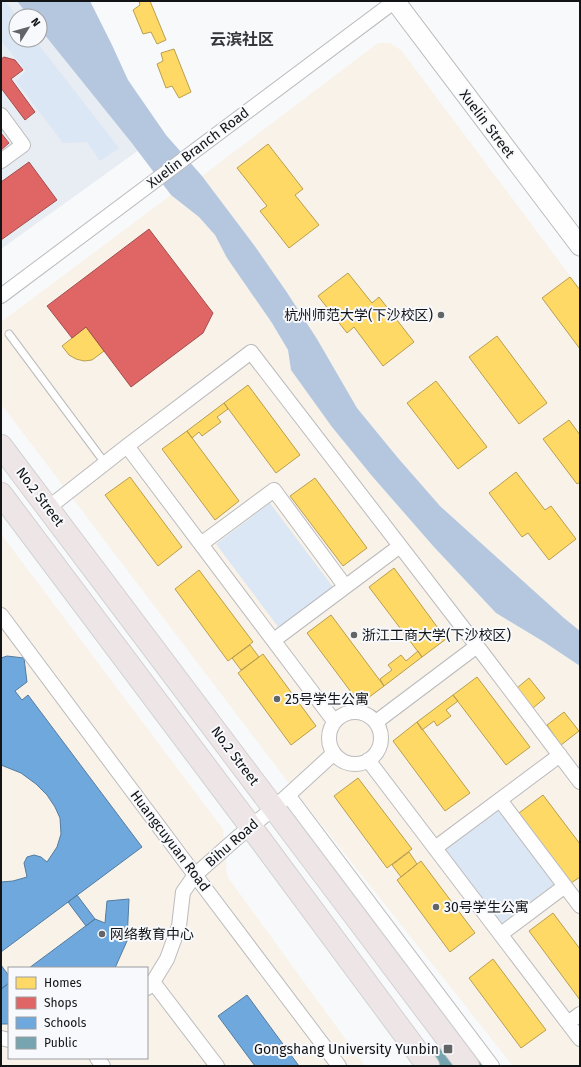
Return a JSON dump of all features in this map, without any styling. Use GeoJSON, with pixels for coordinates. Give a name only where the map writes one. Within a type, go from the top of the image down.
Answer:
{"type":"FeatureCollection","features":[{"type":"Feature","properties":{"kind":"main road","name":"Xuelin Street"},"geometry":{"type":"LineString","coordinates":[[395,1],[579,244]]}},
{"type":"Feature","properties":{"kind":"main road","name":"No.2 Street"},"geometry":{"type":"LineString","coordinates":[[1,446],[48,508],[281,802],[468,1066]]}},
{"type":"Feature","properties":{"kind":"main road"},"geometry":{"type":"LineString","coordinates":[[1,494],[428,1066]]}},
{"type":"Feature","properties":{"kind":"street","name":"Xuelin Branch Road"},"geometry":{"type":"LineString","coordinates":[[1,296],[395,1]]}},
{"type":"Feature","properties":{"kind":"street"},"geometry":{"type":"LineString","coordinates":[[1,115],[24,145],[1,161]]}},
{"type":"Feature","properties":{"kind":"street"},"geometry":{"type":"LineString","coordinates":[[48,508],[251,352],[580,782]]}},
{"type":"Feature","properties":{"kind":"street"},"geometry":{"type":"LineString","coordinates":[[127,446],[334,721]]}},
{"type":"Feature","properties":{"kind":"street"},"geometry":{"type":"LineString","coordinates":[[201,544],[274,490],[346,586]]}},
{"type":"Feature","properties":{"kind":"street"},"geometry":{"type":"LineString","coordinates":[[274,640],[400,546]]}},
{"type":"Feature","properties":{"kind":"street","name":"Huangcuyuan Road"},"geometry":{"type":"LineString","coordinates":[[1,615],[195,876],[339,1066]]}},
{"type":"Feature","properties":{"kind":"street"},"geometry":{"type":"LineString","coordinates":[[376,722],[477,646]]}},
{"type":"Feature","properties":{"kind":"street"},"geometry":{"type":"LineString","coordinates":[[358,711],[366,714],[376,722],[381,734],[381,743],[373,758],[357,765],[348,764],[333,754],[328,737],[330,728],[334,721],[341,715],[358,711]]}},
{"type":"Feature","properties":{"kind":"street","name":"Bihu Road"},"geometry":{"type":"LineString","coordinates":[[150,985],[167,959],[179,926],[183,892],[195,876],[281,802],[333,754]]}},
{"type":"Feature","properties":{"kind":"street"},"geometry":{"type":"LineString","coordinates":[[435,848],[560,755]]}},
{"type":"Feature","properties":{"kind":"street"},"geometry":{"type":"LineString","coordinates":[[368,760],[580,1039]]}},
{"type":"Feature","properties":{"kind":"street"},"geometry":{"type":"LineString","coordinates":[[500,800],[580,906]]}},
{"type":"Feature","properties":{"kind":"street"},"geometry":{"type":"LineString","coordinates":[[281,802],[492,1066]]}},
{"type":"Feature","properties":{"kind":"street"},"geometry":{"type":"LineString","coordinates":[[501,934],[565,886]]}},
{"type":"Feature","properties":{"kind":"street"},"geometry":{"type":"LineString","coordinates":[[150,985],[217,1066]]}},
{"type":"Feature","properties":{"kind":"street"},"geometry":{"type":"LineString","coordinates":[[568,1023],[580,1014]]}},
{"type":"Feature","properties":{"kind":"lane"},"geometry":{"type":"LineString","coordinates":[[9,334],[105,463]]}},
{"type":"Feature","properties":{"kind":"shaded area"},"geometry":{"type":"Polygon","coordinates":[[[1,1],[58,1],[157,137],[1,249],[1,1]]]}},
{"type":"Feature","properties":{"kind":"shaded area"},"geometry":{"type":"Polygon","coordinates":[[[1,1],[5,1],[11,8],[8,8],[8,48],[41,48],[119,148],[100,161],[87,142],[63,143],[16,81],[26,71],[1,41],[1,1]]]}},
{"type":"Feature","properties":{"kind":"shaded area","name":"杭州师范大学(下沙校区)"},"geometry":{"type":"Polygon","coordinates":[[[378,43],[390,43],[401,50],[580,289],[580,631],[440,506],[398,458],[357,408],[286,291],[254,245],[202,176],[378,43]]]}},
{"type":"Feature","properties":{"kind":"shaded area","name":"浙江工商大学(下沙校区)"},"geometry":{"type":"Polygon","coordinates":[[[171,195],[199,217],[215,235],[227,258],[272,323],[288,350],[291,370],[332,427],[372,476],[434,547],[496,613],[580,666],[580,1066],[513,1066],[291,786],[1,404],[1,322],[171,195]]]}},
{"type":"Feature","properties":{"kind":"shaded area"},"geometry":{"type":"Polygon","coordinates":[[[270,503],[333,587],[279,628],[216,544],[270,503]]]}},
{"type":"Feature","properties":{"kind":"shaded area"},"geometry":{"type":"Polygon","coordinates":[[[1,534],[223,829],[227,876],[365,1066],[1,1066],[1,534]]]}},
{"type":"Feature","properties":{"kind":"shaded area"},"geometry":{"type":"Polygon","coordinates":[[[502,808],[557,882],[498,926],[443,852],[502,808]]]}},
{"type":"Feature","properties":{"kind":"water"},"geometry":{"type":"Polygon","coordinates":[[[17,1],[90,1],[128,80],[166,135],[202,176],[254,245],[317,339],[357,408],[440,506],[580,631],[580,666],[496,613],[434,547],[372,476],[332,427],[291,370],[288,350],[272,323],[227,258],[215,235],[199,217],[171,195],[131,142],[48,39],[48,8],[23,8],[17,1]]]}},
{"type":"Feature","properties":{"kind":"building: Homes"},"geometry":{"type":"Polygon","coordinates":[[[139,1],[150,1],[166,40],[157,44],[151,32],[143,34],[133,10],[140,5],[139,1]]]}},
{"type":"Feature","properties":{"kind":"building: Homes"},"geometry":{"type":"Polygon","coordinates":[[[174,49],[191,92],[179,98],[172,86],[166,88],[157,64],[163,61],[161,53],[174,49]]]}},
{"type":"Feature","properties":{"kind":"building: Homes"},"geometry":{"type":"Polygon","coordinates":[[[268,144],[303,189],[295,195],[319,225],[289,248],[260,211],[267,206],[237,168],[268,144]]]}},
{"type":"Feature","properties":{"kind":"building: Homes"},"geometry":{"type":"Polygon","coordinates":[[[348,273],[372,303],[379,297],[414,342],[383,366],[354,327],[347,333],[318,296],[348,273]]]}},
{"type":"Feature","properties":{"kind":"building: Homes"},"geometry":{"type":"Polygon","coordinates":[[[570,277],[580,290],[580,349],[542,298],[570,277]]]}},
{"type":"Feature","properties":{"kind":"building: Homes"},"geometry":{"type":"Polygon","coordinates":[[[86,327],[104,351],[92,360],[84,361],[69,355],[62,346],[86,327]]]}},
{"type":"Feature","properties":{"kind":"building: Homes"},"geometry":{"type":"Polygon","coordinates":[[[497,336],[547,403],[519,424],[469,357],[497,336]]]}},
{"type":"Feature","properties":{"kind":"building: Homes"},"geometry":{"type":"Polygon","coordinates":[[[436,381],[487,447],[458,469],[407,403],[436,381]]]}},
{"type":"Feature","properties":{"kind":"building: Homes"},"geometry":{"type":"Polygon","coordinates":[[[248,385],[300,455],[276,473],[224,403],[248,385]]]}},
{"type":"Feature","properties":{"kind":"building: Homes"},"geometry":{"type":"Polygon","coordinates":[[[224,403],[228,409],[217,417],[221,422],[202,436],[199,432],[192,438],[187,431],[224,403]]]}},
{"type":"Feature","properties":{"kind":"building: Homes"},"geometry":{"type":"Polygon","coordinates":[[[569,420],[580,435],[580,482],[577,484],[543,439],[569,420]]]}},
{"type":"Feature","properties":{"kind":"building: Homes"},"geometry":{"type":"Polygon","coordinates":[[[187,431],[239,501],[215,520],[162,449],[187,431]]]}},
{"type":"Feature","properties":{"kind":"building: Homes"},"geometry":{"type":"Polygon","coordinates":[[[516,472],[545,510],[551,506],[576,539],[549,560],[528,533],[522,537],[489,493],[516,472]]]}},
{"type":"Feature","properties":{"kind":"building: Homes"},"geometry":{"type":"Polygon","coordinates":[[[130,477],[182,547],[158,566],[105,495],[130,477]]]}},
{"type":"Feature","properties":{"kind":"building: Homes"},"geometry":{"type":"Polygon","coordinates":[[[315,478],[367,548],[343,566],[290,496],[315,478]]]}},
{"type":"Feature","properties":{"kind":"building: Homes"},"geometry":{"type":"Polygon","coordinates":[[[394,568],[446,639],[422,657],[369,587],[394,568]]]}},
{"type":"Feature","properties":{"kind":"building: Homes"},"geometry":{"type":"Polygon","coordinates":[[[199,570],[253,642],[228,661],[175,589],[199,570]]]}},
{"type":"Feature","properties":{"kind":"building: Homes"},"geometry":{"type":"Polygon","coordinates":[[[331,615],[384,686],[360,704],[307,633],[331,615]]]}},
{"type":"Feature","properties":{"kind":"building: Homes"},"geometry":{"type":"Polygon","coordinates":[[[250,645],[259,657],[241,670],[232,658],[250,645]]]}},
{"type":"Feature","properties":{"kind":"building: Homes"},"geometry":{"type":"Polygon","coordinates":[[[418,651],[422,657],[384,686],[380,679],[392,670],[388,665],[401,655],[406,661],[418,651]]]}},
{"type":"Feature","properties":{"kind":"building: Homes","name":"25号学生公寓"},"geometry":{"type":"Polygon","coordinates":[[[263,654],[316,726],[291,745],[238,673],[263,654]]]}},
{"type":"Feature","properties":{"kind":"building: Homes"},"geometry":{"type":"Polygon","coordinates":[[[477,677],[530,747],[506,765],[453,695],[477,677]]]}},
{"type":"Feature","properties":{"kind":"building: Homes"},"geometry":{"type":"Polygon","coordinates":[[[529,678],[545,698],[533,708],[517,688],[529,678]]]}},
{"type":"Feature","properties":{"kind":"building: Homes"},"geometry":{"type":"Polygon","coordinates":[[[453,695],[458,701],[446,710],[451,716],[437,726],[434,721],[422,730],[417,722],[453,695]]]}},
{"type":"Feature","properties":{"kind":"building: Homes"},"geometry":{"type":"Polygon","coordinates":[[[564,712],[579,731],[561,745],[547,725],[564,712]]]}},
{"type":"Feature","properties":{"kind":"building: Homes"},"geometry":{"type":"Polygon","coordinates":[[[417,722],[470,793],[445,811],[393,741],[417,722]]]}},
{"type":"Feature","properties":{"kind":"building: Homes"},"geometry":{"type":"Polygon","coordinates":[[[358,778],[412,849],[387,868],[334,796],[358,778]]]}},
{"type":"Feature","properties":{"kind":"building: Homes"},"geometry":{"type":"Polygon","coordinates":[[[543,795],[580,844],[580,877],[571,883],[519,813],[543,795]]]}},
{"type":"Feature","properties":{"kind":"building: Homes"},"geometry":{"type":"Polygon","coordinates":[[[409,852],[417,864],[401,877],[392,865],[409,852]]]}},
{"type":"Feature","properties":{"kind":"building: Homes","name":"30号学生公寓"},"geometry":{"type":"Polygon","coordinates":[[[421,861],[475,933],[450,952],[397,880],[421,861]]]}},
{"type":"Feature","properties":{"kind":"building: Homes"},"geometry":{"type":"Polygon","coordinates":[[[553,913],[580,949],[580,1000],[529,931],[553,913]]]}},
{"type":"Feature","properties":{"kind":"building: Homes"},"geometry":{"type":"Polygon","coordinates":[[[493,959],[546,1030],[521,1048],[469,978],[493,959]]]}},
{"type":"Feature","properties":{"kind":"building: Shops"},"geometry":{"type":"Polygon","coordinates":[[[4,57],[15,60],[23,70],[11,79],[35,112],[25,120],[1,88],[1,59],[4,57]]]}},
{"type":"Feature","properties":{"kind":"building: Shops"},"geometry":{"type":"Polygon","coordinates":[[[1,133],[9,143],[1,150],[1,133]]]}},
{"type":"Feature","properties":{"kind":"building: Shops"},"geometry":{"type":"Polygon","coordinates":[[[29,162],[57,200],[1,240],[1,182],[29,162]]]}},
{"type":"Feature","properties":{"kind":"building: Shops"},"geometry":{"type":"Polygon","coordinates":[[[149,229],[213,313],[203,333],[131,387],[86,327],[72,338],[47,306],[149,229]]]}},
{"type":"Feature","properties":{"kind":"building: Schools"},"geometry":{"type":"Polygon","coordinates":[[[7,656],[24,658],[27,682],[15,691],[22,700],[28,695],[142,847],[1,952],[1,882],[13,881],[27,877],[24,863],[27,857],[34,855],[41,857],[47,862],[57,847],[61,834],[60,818],[47,795],[36,784],[21,773],[1,765],[1,658],[7,656]]]}},
{"type":"Feature","properties":{"kind":"building: Schools"},"geometry":{"type":"Polygon","coordinates":[[[77,895],[95,919],[86,926],[68,902],[77,895]]]}},
{"type":"Feature","properties":{"kind":"building: Schools","name":"网络教育中心"},"geometry":{"type":"Polygon","coordinates":[[[129,899],[127,941],[115,967],[30,967],[95,919],[105,923],[107,901],[129,899]]]}},
{"type":"Feature","properties":{"kind":"building: Schools"},"geometry":{"type":"Polygon","coordinates":[[[1,965],[8,975],[8,984],[1,989],[1,965]]]}},
{"type":"Feature","properties":{"kind":"building: Schools"},"geometry":{"type":"Polygon","coordinates":[[[8,984],[8,1024],[1,1024],[1,989],[8,984]]]}},
{"type":"Feature","properties":{"kind":"building: Schools"},"geometry":{"type":"Polygon","coordinates":[[[247,995],[299,1066],[255,1066],[218,1016],[247,995]]]}},
{"type":"Feature","properties":{"kind":"building: Public","name":"Gongshang University Yunbin"},"geometry":{"type":"Polygon","coordinates":[[[452,1034],[467,1054],[479,1045],[494,1066],[432,1066],[424,1056],[452,1034]]]}},
{"type":"Feature","properties":{"kind":"place","name":"杭州师范大学(下沙校区)"},"geometry":{"type":"Point","coordinates":[441,315]}},
{"type":"Feature","properties":{"kind":"place","name":"浙江工商大学(下沙校区)"},"geometry":{"type":"Point","coordinates":[354,635]}},
{"type":"Feature","properties":{"kind":"place","name":"25号学生公寓"},"geometry":{"type":"Point","coordinates":[277,699]}},
{"type":"Feature","properties":{"kind":"place","name":"30号学生公寓"},"geometry":{"type":"Point","coordinates":[436,907]}},
{"type":"Feature","properties":{"kind":"place","name":"网络教育中心"},"geometry":{"type":"Point","coordinates":[102,934]}},
{"type":"Feature","properties":{"kind":"place","name":"Gongshang University Yunbin"},"geometry":{"type":"Point","coordinates":[448,1049]}},
{"type":"Feature","properties":{"kind":"district","name":"云滨社区"},"geometry":{"type":"Point","coordinates":[242,39]}}]}
